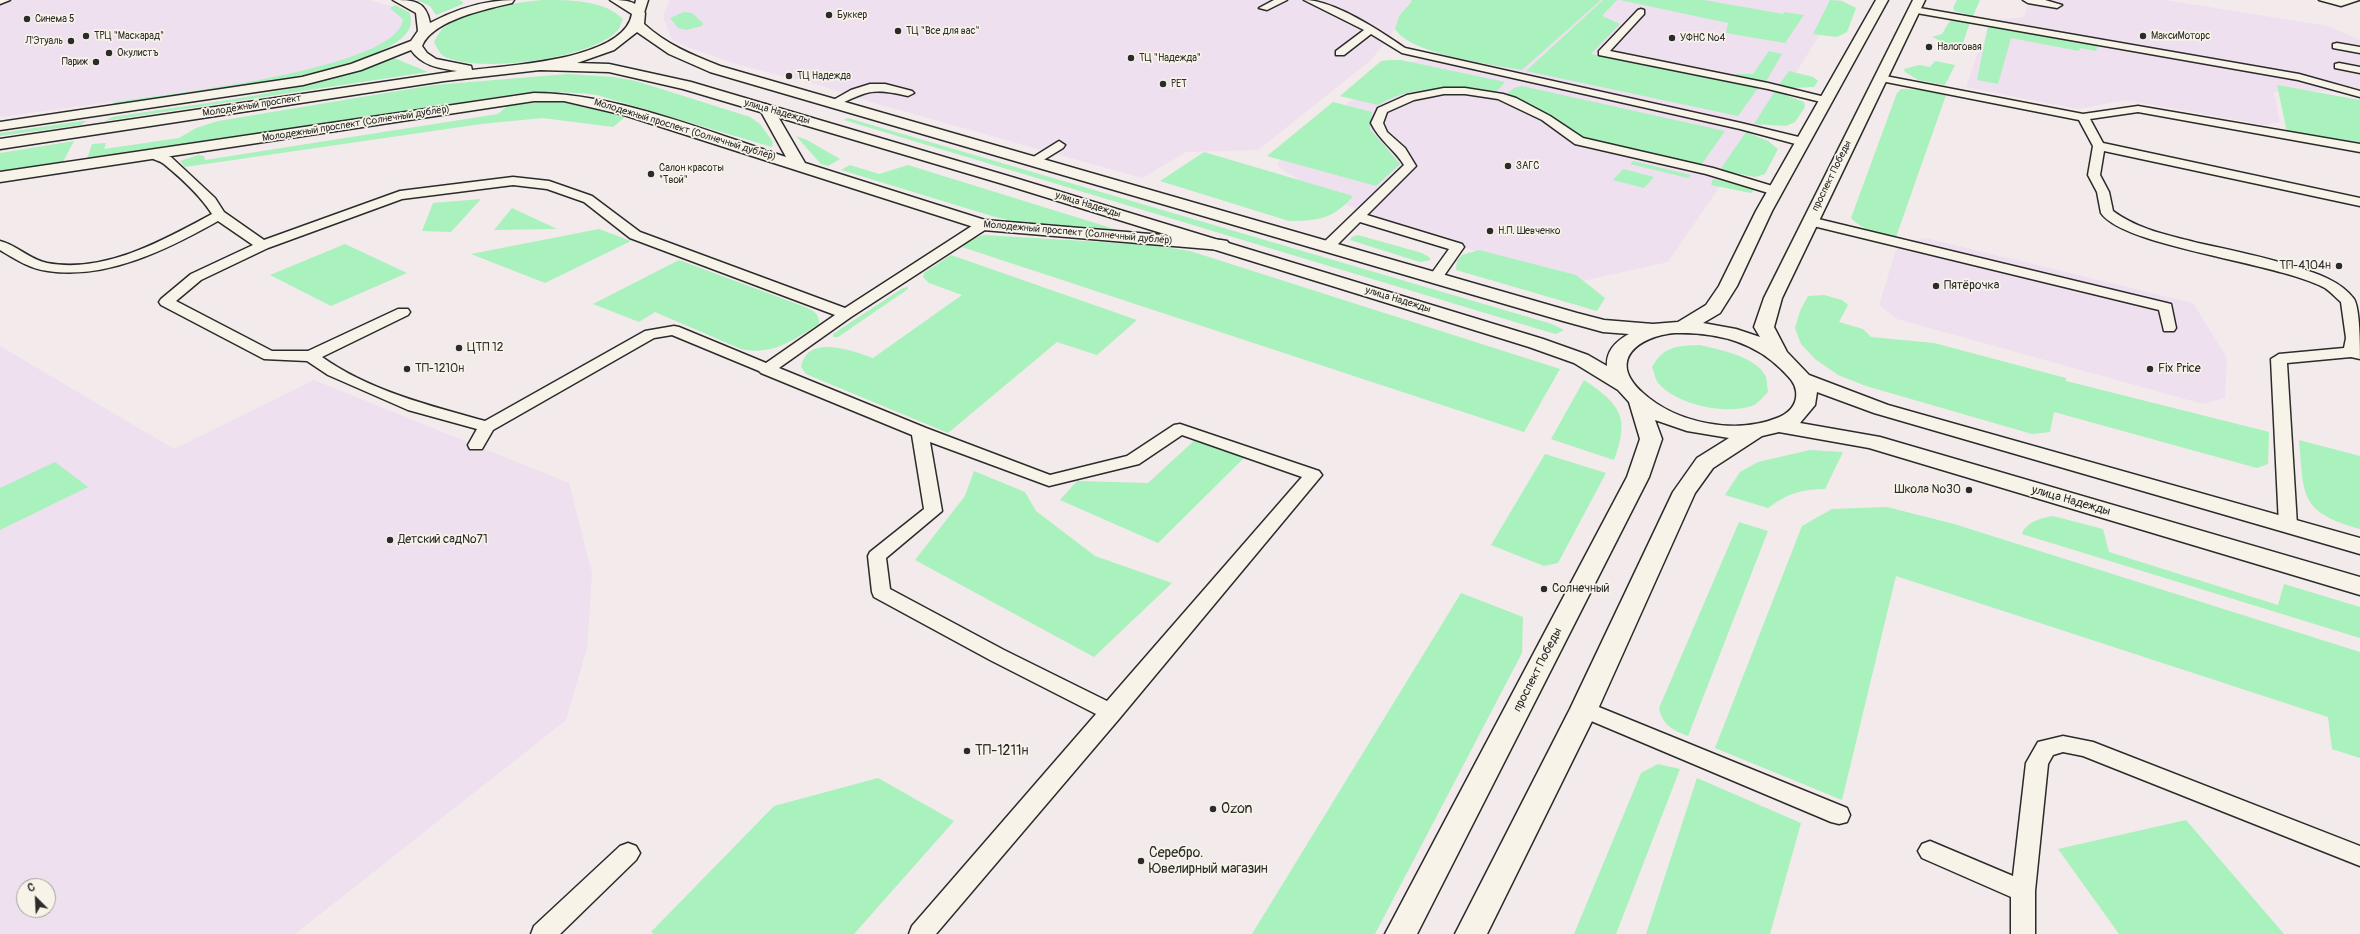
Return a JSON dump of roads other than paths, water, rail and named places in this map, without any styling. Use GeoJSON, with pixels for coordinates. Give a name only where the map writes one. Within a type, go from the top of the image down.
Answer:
{"type":"FeatureCollection","features":[{"type":"Feature","properties":{"kind":"main road"},"geometry":{"type":"LineString","coordinates":[[399,0],[414,6],[422,12],[425,31]]}},
{"type":"Feature","properties":{"kind":"main road"},"geometry":{"type":"LineString","coordinates":[[416,44],[425,31],[452,16],[508,0]]}},
{"type":"Feature","properties":{"kind":"main road"},"geometry":{"type":"LineString","coordinates":[[616,0],[625,3],[638,19],[650,38],[667,50],[716,69],[1603,326],[1652,330]]}},
{"type":"Feature","properties":{"kind":"main road"},"geometry":{"type":"LineString","coordinates":[[638,19],[642,0]]}},
{"type":"Feature","properties":{"kind":"main road","name":"проспект Победы"},"geometry":{"type":"LineString","coordinates":[[1682,327],[1712,309],[1728,286],[1775,191],[1882,0]]}},
{"type":"Feature","properties":{"kind":"main road","name":"проспект Победы"},"geometry":{"type":"LineString","coordinates":[[1779,355],[1764,327],[1773,298],[1917,5]]}},
{"type":"Feature","properties":{"kind":"main road","name":"Молодёжный проспект"},"geometry":{"type":"LineString","coordinates":[[0,144],[540,66],[582,58],[609,48],[628,35],[638,19]]}},
{"type":"Feature","properties":{"kind":"main road","name":"Молодёжный проспект"},"geometry":{"type":"LineString","coordinates":[[0,126],[303,81],[356,66],[416,44],[417,51],[423,57],[440,64],[470,70],[505,70]]}},
{"type":"Feature","properties":{"kind":"main road","name":"улица Надежды"},"geometry":{"type":"LineString","coordinates":[[540,66],[578,66],[616,69],[649,75],[766,108],[1221,245],[1536,343],[1582,359],[1632,393]]}},
{"type":"Feature","properties":{"kind":"main road","name":"Молодежный проспект (Солнечный дублёр)"},"geometry":{"type":"LineString","coordinates":[[0,178],[534,97],[564,97],[628,111],[798,164],[983,225],[1221,245]]}},
{"type":"Feature","properties":{"kind":"main road"},"geometry":{"type":"LineString","coordinates":[[766,108],[798,164]]}},
{"type":"Feature","properties":{"kind":"main road","name":"проспект Победы"},"geometry":{"type":"LineString","coordinates":[[1401,934],[1638,477],[1651,439],[1632,393],[1616,366],[1617,356],[1627,342],[1652,330],[1682,327],[1732,333],[1757,343],[1779,355],[1804,380]]}},
{"type":"Feature","properties":{"kind":"main road"},"geometry":{"type":"LineString","coordinates":[[1632,393],[1667,417],[1684,423],[1716,430],[1754,432],[1780,426],[1798,415],[1807,399],[1804,380],[1881,409],[2360,546]]}},
{"type":"Feature","properties":{"kind":"main road","name":"улица Надежды"},"geometry":{"type":"LineString","coordinates":[[1780,426],[1872,442],[2360,586]]}},
{"type":"Feature","properties":{"kind":"main road"},"geometry":{"type":"LineString","coordinates":[[1471,934],[1584,709],[1684,492],[1705,463],[1754,432]]}},
{"type":"Feature","properties":{"kind":"lane"},"geometry":{"type":"LineString","coordinates":[[0,1],[5,0]]}},
{"type":"Feature","properties":{"kind":"lane"},"geometry":{"type":"LineString","coordinates":[[1264,8],[1282,0]]}},
{"type":"Feature","properties":{"kind":"lane"},"geometry":{"type":"LineString","coordinates":[[1309,0],[1371,29],[1394,46],[1418,54],[1741,126],[1803,142]]}},
{"type":"Feature","properties":{"kind":"lane"},"geometry":{"type":"LineString","coordinates":[[2028,0],[2057,5]]}},
{"type":"Feature","properties":{"kind":"lane"},"geometry":{"type":"LineString","coordinates":[[2324,0],[2341,3],[2360,9]]}},
{"type":"Feature","properties":{"kind":"lane"},"geometry":{"type":"LineString","coordinates":[[2341,3],[2354,0]]}},
{"type":"Feature","properties":{"kind":"lane"},"geometry":{"type":"LineString","coordinates":[[1917,5],[2299,77],[2360,94]]}},
{"type":"Feature","properties":{"kind":"lane"},"geometry":{"type":"LineString","coordinates":[[1641,12],[1603,53],[1825,100]]}},
{"type":"Feature","properties":{"kind":"lane"},"geometry":{"type":"LineString","coordinates":[[1340,53],[1371,29]]}},
{"type":"Feature","properties":{"kind":"lane"},"geometry":{"type":"LineString","coordinates":[[2337,46],[2360,50]]}},
{"type":"Feature","properties":{"kind":"lane"},"geometry":{"type":"LineString","coordinates":[[2339,66],[2360,70]]}},
{"type":"Feature","properties":{"kind":"lane"},"geometry":{"type":"LineString","coordinates":[[1720,78],[1729,68]]}},
{"type":"Feature","properties":{"kind":"lane"},"geometry":{"type":"LineString","coordinates":[[1880,78],[2083,117],[2138,109],[2360,148]]}},
{"type":"Feature","properties":{"kind":"lane"},"geometry":{"type":"LineString","coordinates":[[834,103],[868,87],[881,86],[908,93]]}},
{"type":"Feature","properties":{"kind":"lane"},"geometry":{"type":"LineString","coordinates":[[2349,90],[2360,88]]}},
{"type":"Feature","properties":{"kind":"lane"},"geometry":{"type":"LineString","coordinates":[[1328,246],[1410,166],[1401,151],[1382,134],[1377,123],[1382,110],[1411,97],[1444,92],[1464,91],[1505,98],[1546,118],[1580,141],[1709,171],[1775,191]]}},
{"type":"Feature","properties":{"kind":"lane"},"geometry":{"type":"LineString","coordinates":[[2083,117],[2099,146],[2094,175],[2103,192],[2107,213],[2122,224],[2149,235],[2272,264],[2307,275],[2331,286],[2348,301],[2356,353],[2279,360],[2288,525]]}},
{"type":"Feature","properties":{"kind":"lane"},"geometry":{"type":"LineString","coordinates":[[1033,161],[1059,145]]}},
{"type":"Feature","properties":{"kind":"lane"},"geometry":{"type":"LineString","coordinates":[[2099,146],[2360,202]]}},
{"type":"Feature","properties":{"kind":"lane"},"geometry":{"type":"LineString","coordinates":[[154,155],[167,160],[210,201],[219,214],[242,232],[263,245]]}},
{"type":"Feature","properties":{"kind":"lane"},"geometry":{"type":"LineString","coordinates":[[403,312],[311,356],[269,356],[166,302],[196,277],[263,245],[400,195],[513,181],[549,185],[588,199],[635,236],[846,314]]}},
{"type":"Feature","properties":{"kind":"lane"},"geometry":{"type":"LineString","coordinates":[[0,245],[45,266],[76,269],[96,266],[126,258],[192,231],[219,214]]}},
{"type":"Feature","properties":{"kind":"lane"},"geometry":{"type":"LineString","coordinates":[[1359,217],[1457,247],[1436,277]]}},
{"type":"Feature","properties":{"kind":"lane"},"geometry":{"type":"LineString","coordinates":[[1810,221],[2166,307],[2169,328]]}},
{"type":"Feature","properties":{"kind":"lane"},"geometry":{"type":"LineString","coordinates":[[766,370],[846,314],[983,225]]}},
{"type":"Feature","properties":{"kind":"lane"},"geometry":{"type":"LineString","coordinates":[[476,445],[487,427],[650,334],[674,330],[766,370],[920,432],[1050,481],[1133,460],[1180,429],[1313,475],[1112,713],[921,934]]}},
{"type":"Feature","properties":{"kind":"lane"},"geometry":{"type":"LineString","coordinates":[[311,356],[333,372],[414,407],[487,427]]}},
{"type":"Feature","properties":{"kind":"lane"},"geometry":{"type":"LineString","coordinates":[[920,432],[933,511],[877,556],[882,592],[997,655],[1112,713]]}},
{"type":"Feature","properties":{"kind":"lane"},"geometry":{"type":"LineString","coordinates":[[1584,709],[1839,815]]}},
{"type":"Feature","properties":{"kind":"lane"},"geometry":{"type":"LineString","coordinates":[[2023,934],[2022,891],[2037,763],[2046,748],[2063,744],[2085,748],[2360,856]]}},
{"type":"Feature","properties":{"kind":"lane"},"geometry":{"type":"LineString","coordinates":[[1930,851],[2022,891]]}},
{"type":"Feature","properties":{"kind":"lane"},"geometry":{"type":"LineString","coordinates":[[543,934],[628,853]]}},
{"type":"Feature","properties":{"kind":"place","name":"Буккер"},"geometry":{"type":"Point","coordinates":[829,15]}},
{"type":"Feature","properties":{"kind":"place","name":"Синема 5"},"geometry":{"type":"Point","coordinates":[27,19]}},
{"type":"Feature","properties":{"kind":"place","name":"ТЦ \"Все для вас\""},"geometry":{"type":"Point","coordinates":[898,31]}},
{"type":"Feature","properties":{"kind":"place","name":"ТРЦ \"Маскарад\""},"geometry":{"type":"Point","coordinates":[86,36]}},
{"type":"Feature","properties":{"kind":"place","name":"МаксиМоторс"},"geometry":{"type":"Point","coordinates":[2143,36]}},
{"type":"Feature","properties":{"kind":"place","name":"УФНС №4"},"geometry":{"type":"Point","coordinates":[1672,38]}},
{"type":"Feature","properties":{"kind":"place","name":"Л'Этуаль"},"geometry":{"type":"Point","coordinates":[71,41]}},
{"type":"Feature","properties":{"kind":"place","name":"Налоговая"},"geometry":{"type":"Point","coordinates":[1929,47]}},
{"type":"Feature","properties":{"kind":"place","name":"Окулистъ"},"geometry":{"type":"Point","coordinates":[109,53]}},
{"type":"Feature","properties":{"kind":"place","name":"ТЦ \"Надежда\""},"geometry":{"type":"Point","coordinates":[1131,58]}},
{"type":"Feature","properties":{"kind":"place","name":"Париж"},"geometry":{"type":"Point","coordinates":[96,62]}},
{"type":"Feature","properties":{"kind":"place","name":"ТЦ Надежда"},"geometry":{"type":"Point","coordinates":[789,76]}},
{"type":"Feature","properties":{"kind":"place","name":"РЕТ"},"geometry":{"type":"Point","coordinates":[1163,84]}},
{"type":"Feature","properties":{"kind":"place","name":"ЗАГС"},"geometry":{"type":"Point","coordinates":[1508,166]}},
{"type":"Feature","properties":{"kind":"place","name":"Салон красоты \"Твой\""},"geometry":{"type":"Point","coordinates":[651,174]}},
{"type":"Feature","properties":{"kind":"place","name":"Н.П. Шевченко"},"geometry":{"type":"Point","coordinates":[1490,231]}},
{"type":"Feature","properties":{"kind":"place","name":"ТП-4104н"},"geometry":{"type":"Point","coordinates":[2339,266]}},
{"type":"Feature","properties":{"kind":"place","name":"Пятёрочка"},"geometry":{"type":"Point","coordinates":[1936,286]}},
{"type":"Feature","properties":{"kind":"place","name":"ЦТП 12"},"geometry":{"type":"Point","coordinates":[459,348]}},
{"type":"Feature","properties":{"kind":"place","name":"ТП-1210н"},"geometry":{"type":"Point","coordinates":[407,369]}},
{"type":"Feature","properties":{"kind":"place","name":"Fix Price"},"geometry":{"type":"Point","coordinates":[2150,369]}},
{"type":"Feature","properties":{"kind":"place","name":"Школа №30"},"geometry":{"type":"Point","coordinates":[1969,490]}},
{"type":"Feature","properties":{"kind":"place","name":"Детский сад№71"},"geometry":{"type":"Point","coordinates":[390,540]}},
{"type":"Feature","properties":{"kind":"place","name":"Солнечный"},"geometry":{"type":"Point","coordinates":[1544,589]}},
{"type":"Feature","properties":{"kind":"place","name":"ТП-1211н"},"geometry":{"type":"Point","coordinates":[967,751]}},
{"type":"Feature","properties":{"kind":"place","name":"Ozon"},"geometry":{"type":"Point","coordinates":[1213,809]}},
{"type":"Feature","properties":{"kind":"place","name":"Серебро. Ювелирный магазин"},"geometry":{"type":"Point","coordinates":[1141,861]}}]}
